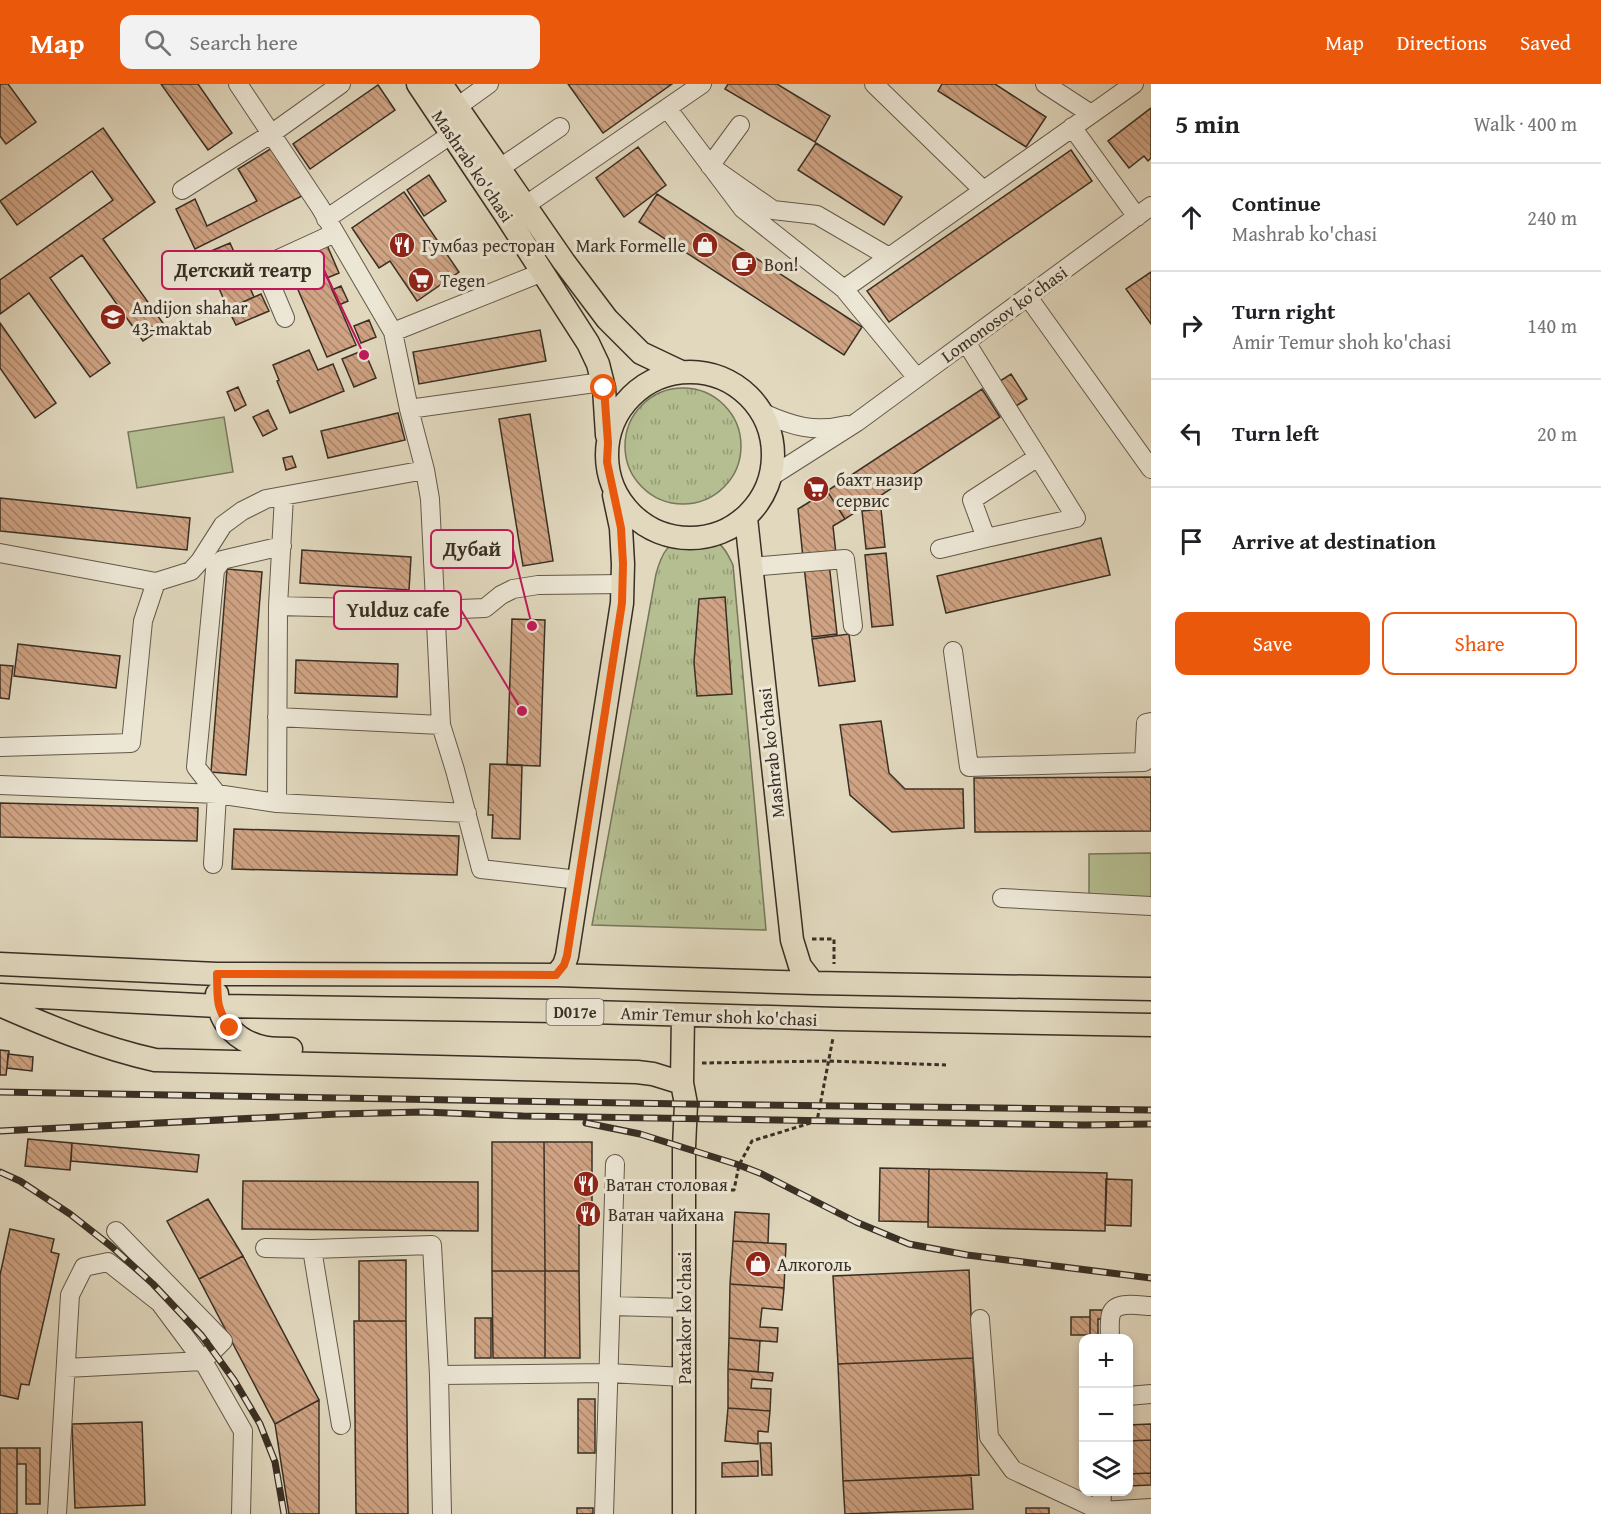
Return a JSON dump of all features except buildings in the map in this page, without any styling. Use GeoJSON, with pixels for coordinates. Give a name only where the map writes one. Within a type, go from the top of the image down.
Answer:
{"type":"FeatureCollection","features":[{"type":"Feature","properties":{"kind":"main road","name":"Mashrab ko'chasi"},"geometry":{"type":"LineString","coordinates":[[418,84],[588,343],[598,364],[604,388],[607,462],[621,528],[622,603],[567,956],[564,965],[556,975]]}},
{"type":"Feature","properties":{"kind":"main road","name":"Mashrab ko'chasi"},"geometry":{"type":"LineString","coordinates":[[441,84],[564,262],[607,319],[641,353],[681,372]]}},
{"type":"Feature","properties":{"kind":"main road","name":"Mashrab ko'chasi"},"geometry":{"type":"LineString","coordinates":[[608,443],[616,416],[632,395],[655,379],[681,372],[705,372],[728,380],[747,394],[763,412],[771,433],[774,454],[771,476],[762,499],[746,518],[723,532],[696,538],[669,536],[644,524],[624,506],[611,482]]}},
{"type":"Feature","properties":{"kind":"main road","name":"Mashrab ko'chasi"},"geometry":{"type":"LineString","coordinates":[[746,518],[792,940],[800,966],[823,983]]}},
{"type":"Feature","properties":{"kind":"main road","name":"Amir Temur shoh ko'chasi"},"geometry":{"type":"LineString","coordinates":[[0,964],[217,974],[556,975],[1151,989]]}},
{"type":"Feature","properties":{"kind":"main road"},"geometry":{"type":"LineString","coordinates":[[217,974],[220,1014],[230,1028],[243,1039],[266,1048],[651,1060],[682,1073]]}},
{"type":"Feature","properties":{"kind":"main road","name":"Amir Temur shoh ko'chasi"},"geometry":{"type":"LineString","coordinates":[[0,995],[218,1006],[556,1011],[1151,1025]]}},
{"type":"Feature","properties":{"kind":"main road"},"geometry":{"type":"LineString","coordinates":[[0,1005],[95,1043],[155,1060],[682,1073]]}},
{"type":"Feature","properties":{"kind":"main road","name":"Paxtakor ko'chasi"},"geometry":{"type":"LineString","coordinates":[[683,1015],[682,1073],[686,1104],[684,1514]]}},
{"type":"Feature","properties":{"kind":"street"},"geometry":{"type":"LineString","coordinates":[[238,84],[331,226],[393,332],[430,499],[441,725],[481,869],[579,880]]}},
{"type":"Feature","properties":{"kind":"street"},"geometry":{"type":"LineString","coordinates":[[457,107],[489,84]]}},
{"type":"Feature","properties":{"kind":"street"},"geometry":{"type":"LineString","coordinates":[[525,205],[702,84]]}},
{"type":"Feature","properties":{"kind":"street"},"geometry":{"type":"LineString","coordinates":[[874,84],[983,190]]}},
{"type":"Feature","properties":{"kind":"street"},"geometry":{"type":"LineString","coordinates":[[1045,84],[1091,114]]}},
{"type":"Feature","properties":{"kind":"street"},"geometry":{"type":"LineString","coordinates":[[844,289],[1134,84]]}},
{"type":"Feature","properties":{"kind":"street"},"geometry":{"type":"LineString","coordinates":[[182,190],[271,134],[330,87]]}},
{"type":"Feature","properties":{"kind":"street"},"geometry":{"type":"LineString","coordinates":[[667,108],[743,209],[844,289],[917,378]]}},
{"type":"Feature","properties":{"kind":"street"},"geometry":{"type":"LineString","coordinates":[[710,166],[740,125]]}},
{"type":"Feature","properties":{"kind":"street"},"geometry":{"type":"LineString","coordinates":[[500,168],[560,128]]}},
{"type":"Feature","properties":{"kind":"street"},"geometry":{"type":"LineString","coordinates":[[1072,128],[1144,211]]}},
{"type":"Feature","properties":{"kind":"street"},"geometry":{"type":"LineString","coordinates":[[285,318],[263,266],[331,226],[452,134]]}},
{"type":"Feature","properties":{"kind":"street"},"geometry":{"type":"LineString","coordinates":[[710,166],[773,210],[818,215],[889,257]]}},
{"type":"Feature","properties":{"kind":"street","name":"Lomonosov koʻchasi"},"geometry":{"type":"LineString","coordinates":[[771,476],[857,422],[1144,211]]}},
{"type":"Feature","properties":{"kind":"street"},"geometry":{"type":"LineString","coordinates":[[393,332],[543,272]]}},
{"type":"Feature","properties":{"kind":"street"},"geometry":{"type":"LineString","coordinates":[[1028,297],[1151,469]]}},
{"type":"Feature","properties":{"kind":"street"},"geometry":{"type":"LineString","coordinates":[[940,549],[1076,518],[966,342]]}},
{"type":"Feature","properties":{"kind":"street"},"geometry":{"type":"LineString","coordinates":[[409,409],[603,382]]}},
{"type":"Feature","properties":{"kind":"street"},"geometry":{"type":"LineString","coordinates":[[763,412],[787,423],[808,427],[829,429],[857,422]]}},
{"type":"Feature","properties":{"kind":"street"},"geometry":{"type":"LineString","coordinates":[[986,538],[972,500],[1038,457]]}},
{"type":"Feature","properties":{"kind":"street"},"geometry":{"type":"LineString","coordinates":[[0,553],[156,582],[191,571],[224,525],[242,511],[266,499],[425,470]]}},
{"type":"Feature","properties":{"kind":"street"},"geometry":{"type":"LineString","coordinates":[[277,803],[278,606],[284,496]]}},
{"type":"Feature","properties":{"kind":"street"},"geometry":{"type":"LineString","coordinates":[[213,864],[217,794],[196,767],[214,570],[222,561],[282,546]]}},
{"type":"Feature","properties":{"kind":"street"},"geometry":{"type":"LineString","coordinates":[[751,567],[845,559],[853,626]]}},
{"type":"Feature","properties":{"kind":"street"},"geometry":{"type":"LineString","coordinates":[[0,747],[131,743],[142,621],[156,582]]}},
{"type":"Feature","properties":{"kind":"street"},"geometry":{"type":"LineString","coordinates":[[278,606],[436,610],[485,608],[513,589],[538,585],[623,584]]}},
{"type":"Feature","properties":{"kind":"street"},"geometry":{"type":"LineString","coordinates":[[953,651],[969,767],[1144,762],[1146,723],[1151,722]]}},
{"type":"Feature","properties":{"kind":"street"},"geometry":{"type":"LineString","coordinates":[[277,717],[441,725]]}},
{"type":"Feature","properties":{"kind":"street"},"geometry":{"type":"LineString","coordinates":[[0,785],[217,794],[277,803],[467,813]]}},
{"type":"Feature","properties":{"kind":"street"},"geometry":{"type":"LineString","coordinates":[[1002,898],[1151,906]]}},
{"type":"Feature","properties":{"kind":"street"},"geometry":{"type":"LineString","coordinates":[[604,1514],[615,1164]]}},
{"type":"Feature","properties":{"kind":"street"},"geometry":{"type":"LineString","coordinates":[[66,1368],[203,1361],[223,1341],[116,1231]]}},
{"type":"Feature","properties":{"kind":"street"},"geometry":{"type":"LineString","coordinates":[[265,1248],[312,1249],[432,1245],[439,1375],[442,1514]]}},
{"type":"Feature","properties":{"kind":"street"},"geometry":{"type":"LineString","coordinates":[[312,1249],[341,1425]]}},
{"type":"Feature","properties":{"kind":"street"},"geometry":{"type":"LineString","coordinates":[[57,1514],[70,1295],[84,1267],[108,1262],[160,1303],[203,1361],[243,1431],[241,1514]]}},
{"type":"Feature","properties":{"kind":"street"},"geometry":{"type":"LineString","coordinates":[[1110,1334],[1112,1314],[1116,1308],[1122,1305],[1151,1306]]}},
{"type":"Feature","properties":{"kind":"street"},"geometry":{"type":"LineString","coordinates":[[611,1306],[685,1308]]}},
{"type":"Feature","properties":{"kind":"street"},"geometry":{"type":"LineString","coordinates":[[980,1319],[989,1437],[1013,1470],[1101,1512],[1151,1508]]}},
{"type":"Feature","properties":{"kind":"street"},"geometry":{"type":"LineString","coordinates":[[439,1375],[609,1373],[684,1377]]}},
{"type":"Feature","properties":{"kind":"street"},"geometry":{"type":"LineString","coordinates":[[1133,1396],[1151,1394]]}},
{"type":"Feature","properties":{"kind":"street"},"geometry":{"type":"LineString","coordinates":[[1101,1512],[1102,1496]]}},
{"type":"Feature","properties":{"kind":"path"},"geometry":{"type":"LineString","coordinates":[[792,940],[834,939],[823,983]]}},
{"type":"Feature","properties":{"kind":"path"},"geometry":{"type":"LineString","coordinates":[[684,1190],[735,1190],[739,1165],[752,1141],[818,1120],[837,1019]]}},
{"type":"Feature","properties":{"kind":"path"},"geometry":{"type":"LineString","coordinates":[[682,1073],[829,1061],[946,1065]]}},
{"type":"Feature","properties":{"kind":"green space"},"geometry":{"type":"Polygon","coordinates":[[[683,388],[705,392],[724,405],[737,424],[741,446],[737,468],[724,487],[705,500],[683,504],[661,500],[642,487],[629,468],[625,446],[629,424],[642,405],[661,392],[683,388]]]}},
{"type":"Feature","properties":{"kind":"green space"},"geometry":{"type":"Polygon","coordinates":[[[224,417],[233,472],[137,488],[128,432],[224,417]]]}},
{"type":"Feature","properties":{"kind":"green space"},"geometry":{"type":"Polygon","coordinates":[[[690,536],[717,542],[725,550],[733,565],[766,930],[592,925],[656,574],[667,549],[690,536]]]}},
{"type":"Feature","properties":{"kind":"green space"},"geometry":{"type":"Polygon","coordinates":[[[1151,853],[1151,911],[1089,911],[1089,854],[1151,853]]]}},
{"type":"Feature","properties":{"kind":"railway"},"geometry":{"type":"LineString","coordinates":[[0,1092],[1151,1110]]}},
{"type":"Feature","properties":{"kind":"railway"},"geometry":{"type":"LineString","coordinates":[[0,1131],[338,1114],[424,1112],[523,1116],[1084,1125],[1151,1124]]}},
{"type":"Feature","properties":{"kind":"railway"},"geometry":{"type":"LineString","coordinates":[[586,1123],[640,1134],[739,1165],[762,1174],[856,1222],[909,1244],[967,1255],[1151,1278]]}},
{"type":"Feature","properties":{"kind":"railway"},"geometry":{"type":"LineString","coordinates":[[0,1172],[20,1181],[70,1214],[112,1247],[153,1284],[202,1336],[234,1380],[260,1424],[275,1462],[284,1514]]}},
{"type":"Feature","properties":{"kind":"place","name":"Гумбаз ресторан"},"geometry":{"type":"Point","coordinates":[402,245]}},
{"type":"Feature","properties":{"kind":"place","name":"Mark Formelle"},"geometry":{"type":"Point","coordinates":[705,245]}},
{"type":"Feature","properties":{"kind":"place","name":"Bon!"},"geometry":{"type":"Point","coordinates":[744,264]}},
{"type":"Feature","properties":{"kind":"place","name":"Tegen"},"geometry":{"type":"Point","coordinates":[421,280]}},
{"type":"Feature","properties":{"kind":"place","name":"Andijon shahar 43-maktab"},"geometry":{"type":"Point","coordinates":[113,317]}},
{"type":"Feature","properties":{"kind":"place","name":"Детский театр"},"geometry":{"type":"Point","coordinates":[364,355]}},
{"type":"Feature","properties":{"kind":"place","name":"бахт назир сервис"},"geometry":{"type":"Point","coordinates":[816,489]}},
{"type":"Feature","properties":{"kind":"place","name":"Дубай"},"geometry":{"type":"Point","coordinates":[532,626]}},
{"type":"Feature","properties":{"kind":"place","name":"Yulduz cafe"},"geometry":{"type":"Point","coordinates":[522,711]}},
{"type":"Feature","properties":{"kind":"place","name":"Ватан столовая"},"geometry":{"type":"Point","coordinates":[586,1184]}},
{"type":"Feature","properties":{"kind":"place","name":"Ватан чайхана"},"geometry":{"type":"Point","coordinates":[588,1214]}},
{"type":"Feature","properties":{"kind":"place","name":"Алкоголь"},"geometry":{"type":"Point","coordinates":[758,1264]}},
{"type":"Feature","properties":{"kind":"route"},"geometry":{"type":"LineString","coordinates":[[230,1028],[220,1014],[218,1006],[217,974],[556,975],[564,965],[622,603],[621,528],[607,462],[604,388]]}}]}
